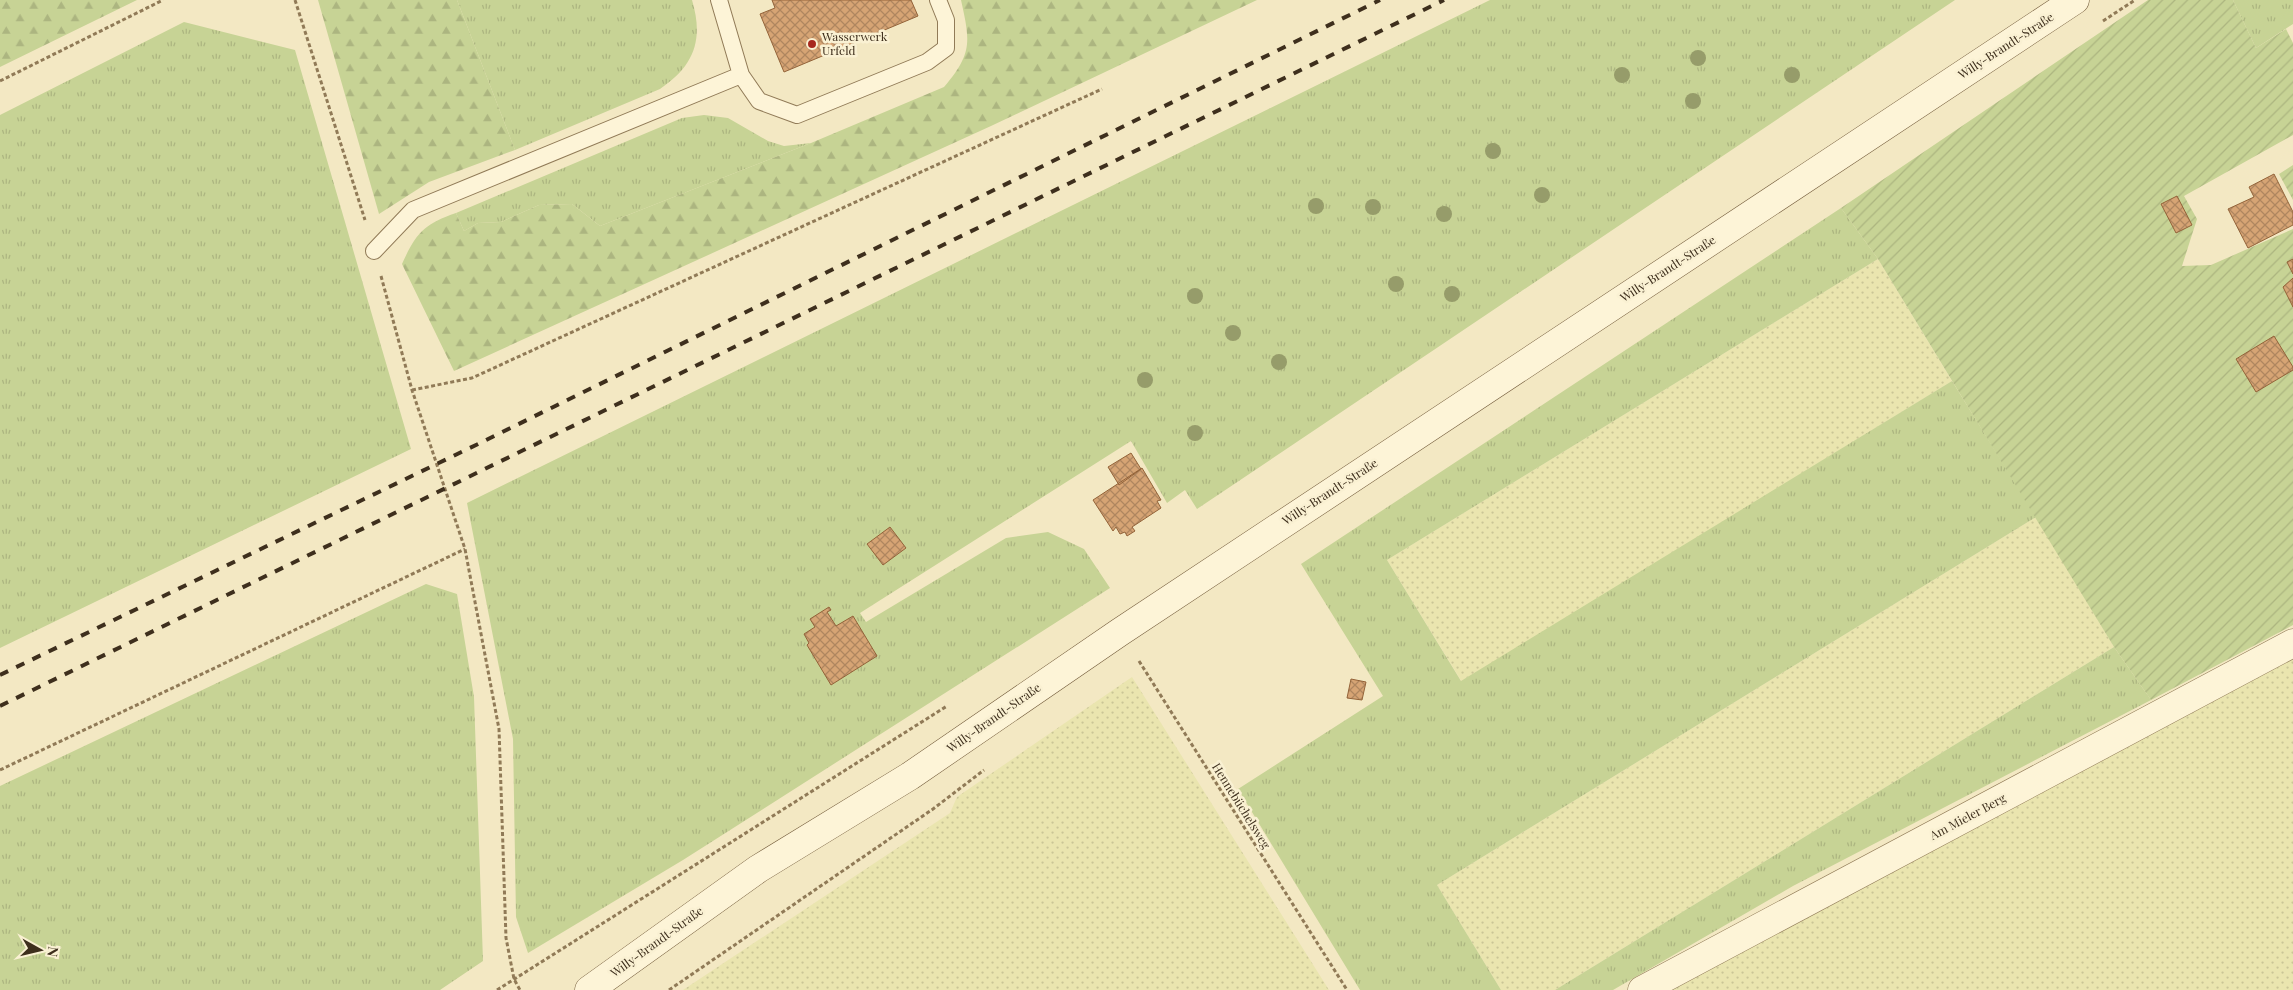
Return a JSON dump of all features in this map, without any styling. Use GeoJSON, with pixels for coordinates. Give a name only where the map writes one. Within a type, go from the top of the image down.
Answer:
{"type":"FeatureCollection","features":[{"type":"Feature","properties":{"kind":"main road","name":"Willy-Brandt-Straße"},"geometry":{"type":"LineString","coordinates":[[590,990],[758,869],[910,776],[1120,632],[2075,0]]}},
{"type":"Feature","properties":{"kind":"main road","name":"Am Mieler Berg"},"geometry":{"type":"LineString","coordinates":[[1642,990],[2293,643]]}},
{"type":"Feature","properties":{"kind":"lane"},"geometry":{"type":"LineString","coordinates":[[719,0],[741,75],[759,101],[797,115],[927,62],[946,48],[946,20],[938,0]]}},
{"type":"Feature","properties":{"kind":"lane"},"geometry":{"type":"LineString","coordinates":[[374,251],[414,210],[741,75]]}},
{"type":"Feature","properties":{"kind":"path"},"geometry":{"type":"LineString","coordinates":[[0,80],[163,0]]}},
{"type":"Feature","properties":{"kind":"path"},"geometry":{"type":"LineString","coordinates":[[295,0],[374,251],[412,390],[465,549],[500,729],[506,938],[514,979],[520,990]]}},
{"type":"Feature","properties":{"kind":"path"},"geometry":{"type":"LineString","coordinates":[[412,390],[472,378],[1102,89]]}},
{"type":"Feature","properties":{"kind":"path"},"geometry":{"type":"LineString","coordinates":[[0,770],[465,549]]}},
{"type":"Feature","properties":{"kind":"path","name":"Hennebüchelsweg"},"geometry":{"type":"LineString","coordinates":[[1120,632],[1347,990]]}},
{"type":"Feature","properties":{"kind":"path"},"geometry":{"type":"LineString","coordinates":[[669,990],[933,809]]}},
{"type":"Feature","properties":{"kind":"shaded area"},"geometry":{"type":"Polygon","coordinates":[[[1878,259],[1952,381],[1462,682],[1387,560],[1878,259]]]}},
{"type":"Feature","properties":{"kind":"shaded area"},"geometry":{"type":"Polygon","coordinates":[[[2036,517],[2114,647],[1555,990],[1501,990],[1437,885],[2036,517]]]}},
{"type":"Feature","properties":{"kind":"shaded area"},"geometry":{"type":"Polygon","coordinates":[[[2293,658],[2293,990],[1669,990],[2293,658]]]}},
{"type":"Feature","properties":{"kind":"shaded area"},"geometry":{"type":"Polygon","coordinates":[[[1132,677],[1329,990],[683,990],[950,813],[957,797],[1132,677]]]}},
{"type":"Feature","properties":{"kind":"green space"},"geometry":{"type":"Polygon","coordinates":[[[0,0],[137,0],[0,67],[0,0]]]}},
{"type":"Feature","properties":{"kind":"green space"},"geometry":{"type":"Polygon","coordinates":[[[318,0],[457,0],[515,150],[429,182],[379,214],[318,0]]]}},
{"type":"Feature","properties":{"kind":"green space"},"geometry":{"type":"Polygon","coordinates":[[[457,0],[692,0],[697,28],[696,40],[693,51],[681,71],[660,89],[515,150],[457,0]]]}},
{"type":"Feature","properties":{"kind":"green space"},"geometry":{"type":"Polygon","coordinates":[[[961,0],[1257,0],[991,126],[454,371],[402,264],[412,244],[422,231],[436,221],[456,213],[464,231],[478,223],[501,222],[539,205],[572,204],[600,226],[811,143],[944,87],[960,65],[967,46],[966,26],[961,0]]]}},
{"type":"Feature","properties":{"kind":"green space"},"geometry":{"type":"Polygon","coordinates":[[[1490,0],[1955,0],[1197,509],[1185,490],[1167,503],[1131,441],[860,613],[866,622],[1006,538],[1048,532],[1084,549],[1110,588],[683,860],[528,953],[516,917],[513,739],[467,503],[1490,0]]]}},
{"type":"Feature","properties":{"kind":"green space"},"geometry":{"type":"Polygon","coordinates":[[[2148,0],[2233,0],[2256,48],[2286,29],[2293,43],[2293,135],[2184,196],[2197,219],[2182,266],[2211,265],[2293,229],[2293,625],[2151,700],[2114,647],[1878,259],[1841,208],[2148,0]]]}},
{"type":"Feature","properties":{"kind":"green space"},"geometry":{"type":"Polygon","coordinates":[[[2233,0],[2293,0],[2293,24],[2256,48],[2233,0]]]}},
{"type":"Feature","properties":{"kind":"green space"},"geometry":{"type":"Polygon","coordinates":[[[184,22],[295,50],[411,449],[0,648],[0,115],[184,22]]]}},
{"type":"Feature","properties":{"kind":"green space"},"geometry":{"type":"Polygon","coordinates":[[[704,115],[728,118],[768,141],[784,146],[811,143],[600,226],[572,204],[539,205],[501,222],[478,223],[464,231],[456,213],[682,118],[704,115]]]}},
{"type":"Feature","properties":{"kind":"green space"},"geometry":{"type":"Polygon","coordinates":[[[2293,165],[2293,200],[2279,174],[2293,165]]]}},
{"type":"Feature","properties":{"kind":"green space"},"geometry":{"type":"Polygon","coordinates":[[[1841,208],[1878,259],[1387,560],[1461,681],[1952,381],[2036,517],[1437,885],[1501,990],[1360,990],[1238,789],[1383,696],[1301,564],[1841,208]]]}},
{"type":"Feature","properties":{"kind":"green space"},"geometry":{"type":"Polygon","coordinates":[[[426,584],[457,594],[474,697],[483,961],[440,990],[0,990],[0,786],[426,584]]]}},
{"type":"Feature","properties":{"kind":"green space"},"geometry":{"type":"Polygon","coordinates":[[[2114,647],[2151,700],[1793,886],[1613,990],[1555,990],[2114,647]]]}},
{"type":"Feature","properties":{"kind":"building","name":"Wasserwerk Urfeld"},"geometry":{"type":"Polygon","coordinates":[[[772,0],[911,0],[918,16],[784,72],[760,14],[775,8],[772,0]]]}},
{"type":"Feature","properties":{"kind":"building"},"geometry":{"type":"Polygon","coordinates":[[[2274,174],[2293,212],[2293,225],[2248,248],[2228,209],[2254,197],[2249,187],[2274,174]]]}},
{"type":"Feature","properties":{"kind":"building"},"geometry":{"type":"Polygon","coordinates":[[[2177,196],[2192,225],[2176,233],[2161,204],[2177,196]]]}},
{"type":"Feature","properties":{"kind":"building"},"geometry":{"type":"Polygon","coordinates":[[[2293,259],[2293,274],[2287,262],[2293,259]]]}},
{"type":"Feature","properties":{"kind":"building"},"geometry":{"type":"Polygon","coordinates":[[[2293,278],[2293,307],[2283,287],[2293,278]]]}},
{"type":"Feature","properties":{"kind":"building"},"geometry":{"type":"Polygon","coordinates":[[[2274,336],[2293,370],[2256,392],[2236,359],[2274,336]]]}},
{"type":"Feature","properties":{"kind":"building"},"geometry":{"type":"Polygon","coordinates":[[[1131,453],[1141,469],[1119,485],[1108,467],[1131,453]]]}},
{"type":"Feature","properties":{"kind":"building"},"geometry":{"type":"Polygon","coordinates":[[[1142,468],[1161,500],[1157,501],[1161,508],[1132,527],[1135,531],[1127,536],[1125,532],[1120,534],[1116,527],[1113,531],[1093,500],[1142,468]]]}},
{"type":"Feature","properties":{"kind":"building"},"geometry":{"type":"Polygon","coordinates":[[[890,527],[906,548],[883,565],[867,544],[890,527]]]}},
{"type":"Feature","properties":{"kind":"building"},"geometry":{"type":"Polygon","coordinates":[[[829,607],[831,610],[827,612],[836,626],[853,616],[877,656],[831,685],[807,645],[809,643],[804,634],[815,627],[810,619],[829,607]]]}},
{"type":"Feature","properties":{"kind":"building"},"geometry":{"type":"Polygon","coordinates":[[[1351,679],[1366,682],[1362,700],[1347,698],[1351,679]]]}},
{"type":"Feature","properties":{"kind":"railway"},"geometry":{"type":"LineString","coordinates":[[0,675],[476,445],[1380,0]]}},
{"type":"Feature","properties":{"kind":"railway"},"geometry":{"type":"LineString","coordinates":[[0,706],[1444,0]]}},
{"type":"Feature","properties":{"kind":"place","name":"Wasserwerk Urfeld"},"geometry":{"type":"Point","coordinates":[812,44]}}]}
